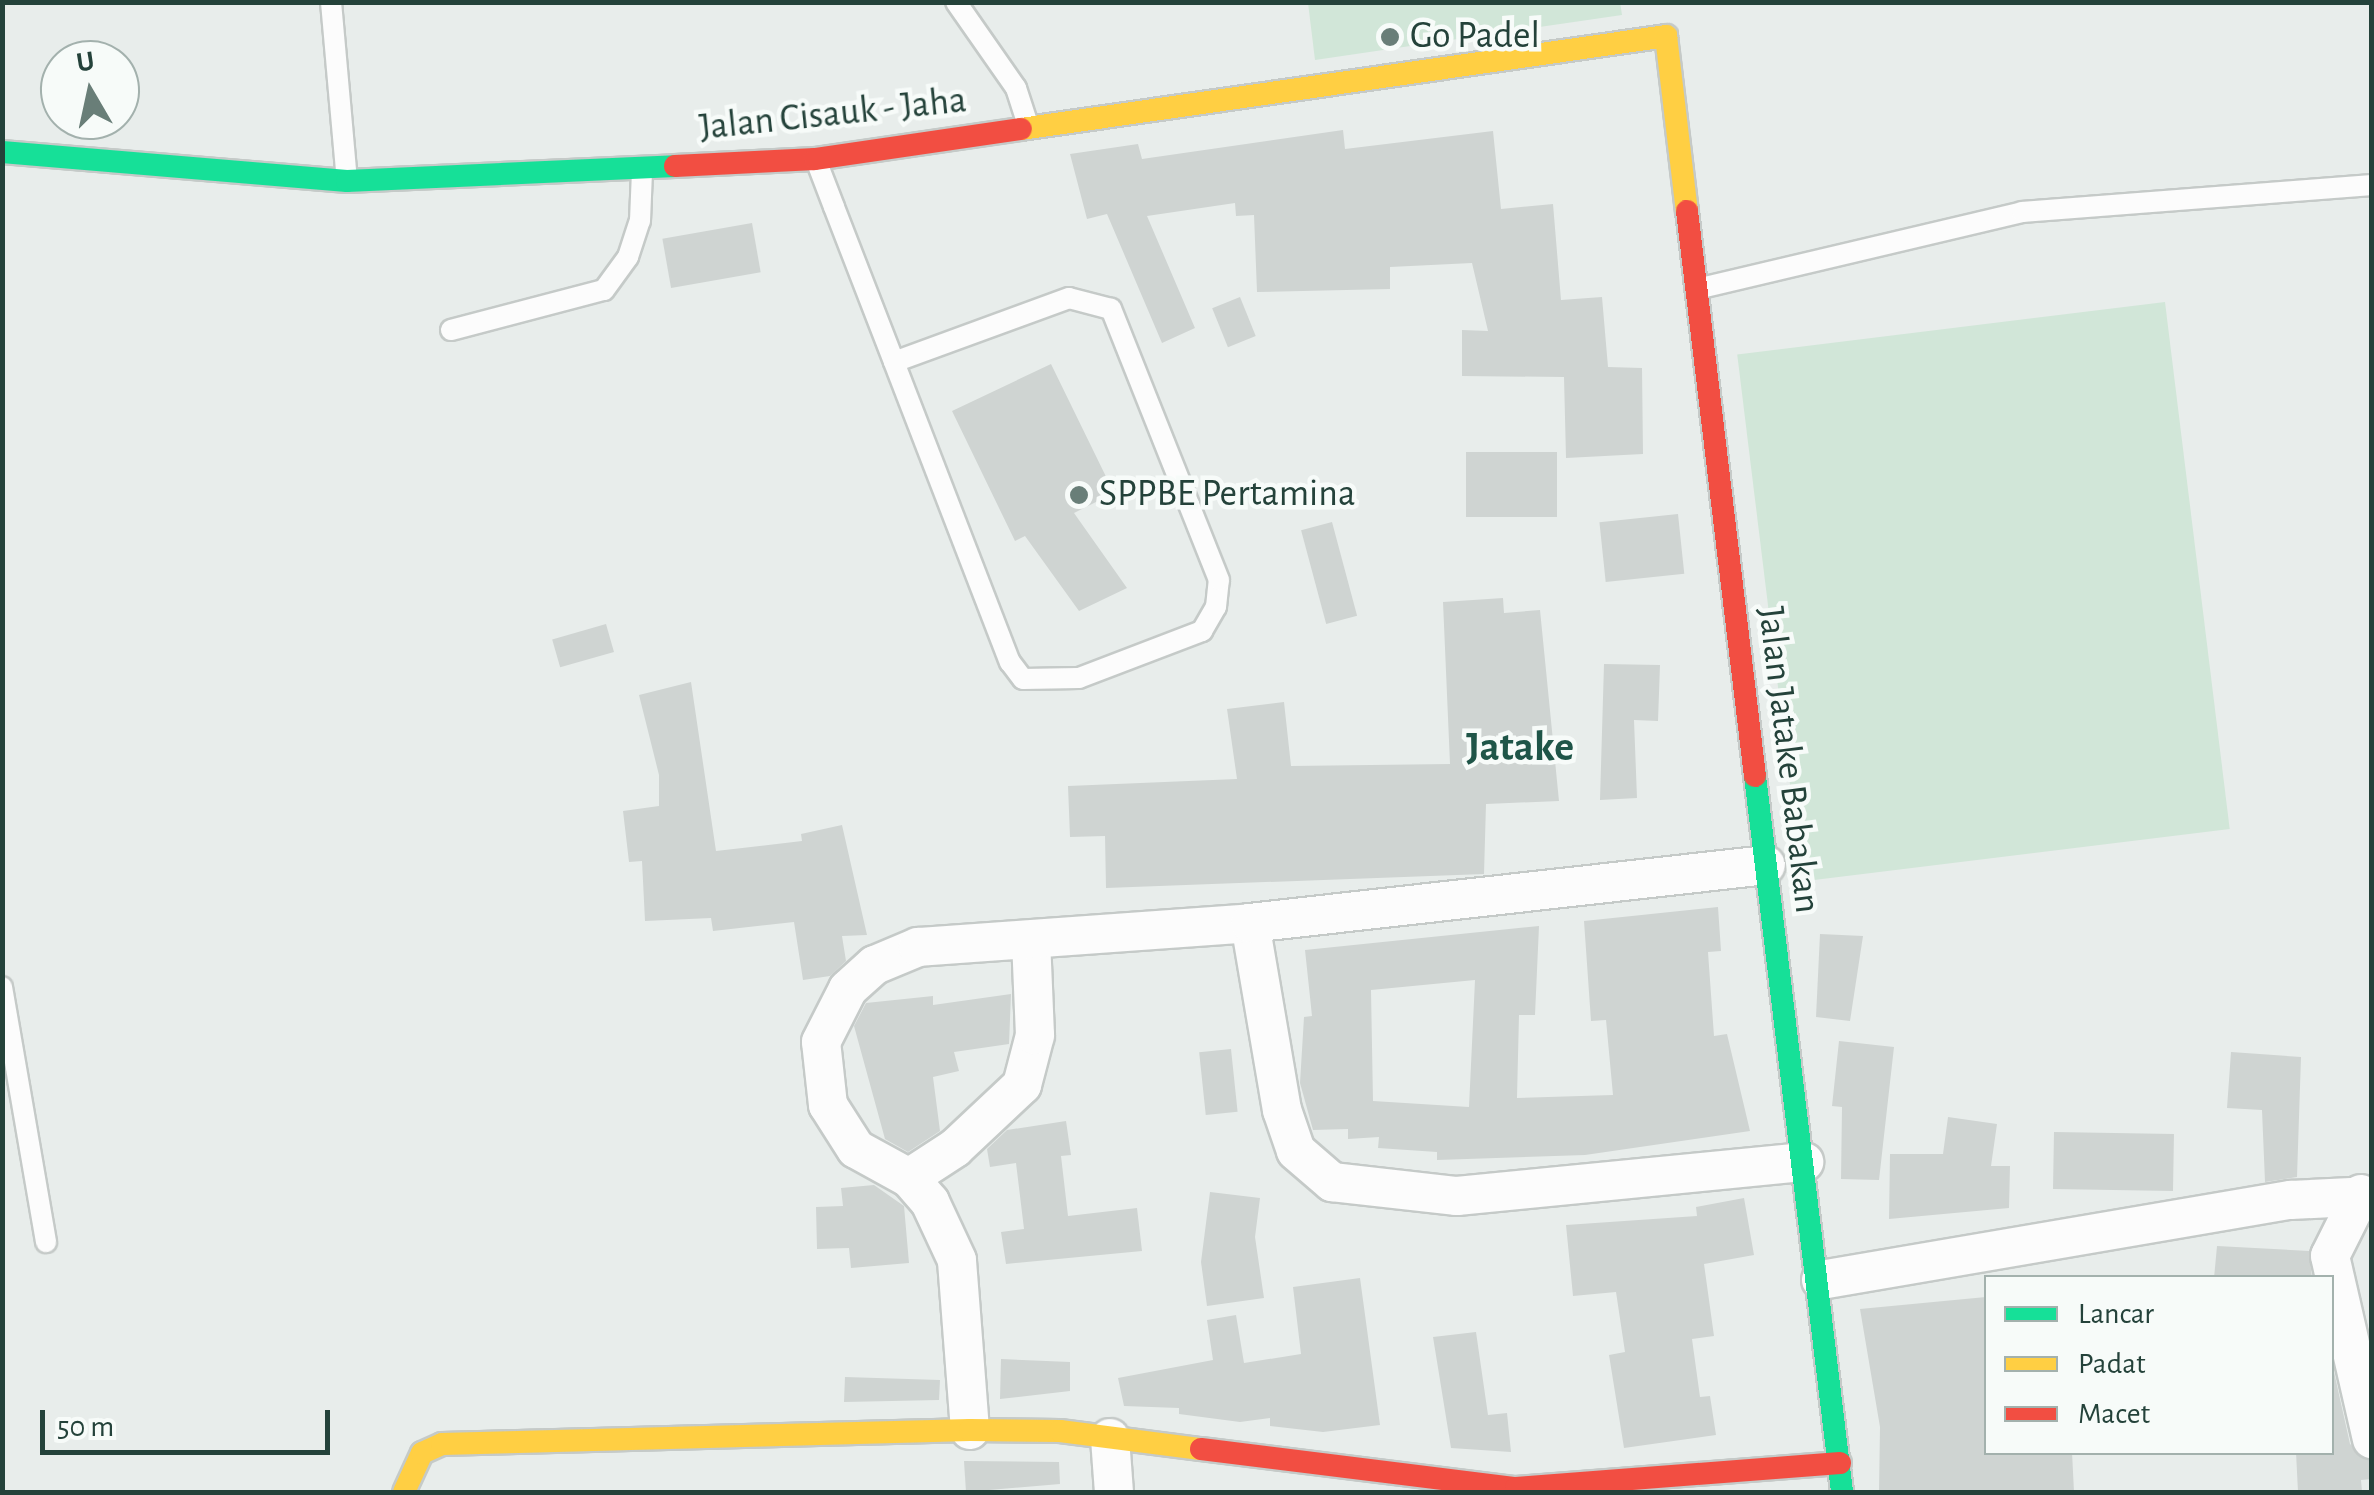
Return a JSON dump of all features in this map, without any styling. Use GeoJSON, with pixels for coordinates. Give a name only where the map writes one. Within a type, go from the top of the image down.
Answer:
{"type":"FeatureCollection","features":[{"type":"Feature","properties":{"kind":"main road","name":"Jalan Cisauk - Jaha"},"geometry":{"type":"LineString","coordinates":[[2,152],[347,180],[815,159],[1664,27]]}},
{"type":"Feature","properties":{"kind":"main road","name":"Jalan Jatake Babakan"},"geometry":{"type":"LineString","coordinates":[[1664,27],[1821,1280],[1842,1492]]}},
{"type":"Feature","properties":{"kind":"main road"},"geometry":{"type":"LineString","coordinates":[[404,1492],[422,1453],[442,1444],[970,1430],[1110,1438],[1516,1488],[1840,1463]]}},
{"type":"Feature","properties":{"kind":"street"},"geometry":{"type":"LineString","coordinates":[[970,1430],[957,1260],[930,1202],[910,1178],[856,1149],[828,1105],[821,1042],[841,1002],[875,965],[918,948],[1250,924],[1766,865]]}},
{"type":"Feature","properties":{"kind":"street"},"geometry":{"type":"LineString","coordinates":[[1250,924],[1282,1110],[1296,1152],[1332,1182],[1457,1196],[1804,1162]]}},
{"type":"Feature","properties":{"kind":"street"},"geometry":{"type":"LineString","coordinates":[[910,1178],[955,1148],[1022,1085],[1035,1034],[1031,941]]}},
{"type":"Feature","properties":{"kind":"street"},"geometry":{"type":"LineString","coordinates":[[1821,1280],[2291,1200],[2366,1195]]}},
{"type":"Feature","properties":{"kind":"street"},"geometry":{"type":"LineString","coordinates":[[2366,1195],[2330,1256],[2372,1439]]}},
{"type":"Feature","properties":{"kind":"street"},"geometry":{"type":"LineString","coordinates":[[1110,1438],[1114,1492]]}},
{"type":"Feature","properties":{"kind":"lane"},"geometry":{"type":"LineString","coordinates":[[331,2],[347,180]]}},
{"type":"Feature","properties":{"kind":"lane"},"geometry":{"type":"LineString","coordinates":[[956,2],[1016,88],[1028,126]]}},
{"type":"Feature","properties":{"kind":"lane"},"geometry":{"type":"LineString","coordinates":[[815,159],[1010,662],[1023,679],[1078,678],[1202,632],[1216,606],[1215,566],[1111,308],[1069,298],[894,362]]}},
{"type":"Feature","properties":{"kind":"lane"},"geometry":{"type":"LineString","coordinates":[[450,330],[604,290],[628,257],[640,221],[642,169]]}},
{"type":"Feature","properties":{"kind":"lane"},"geometry":{"type":"LineString","coordinates":[[1695,290],[2022,212],[2372,185]]}},
{"type":"Feature","properties":{"kind":"lane"},"geometry":{"type":"LineString","coordinates":[[2,988],[10,1077],[46,1242]]}},
{"type":"Feature","properties":{"kind":"green space","name":"Go Padel"},"geometry":{"type":"Polygon","coordinates":[[[1620,2],[1622,15],[1315,60],[1308,3],[1620,2]]]}},
{"type":"Feature","properties":{"kind":"green space"},"geometry":{"type":"Polygon","coordinates":[[[2165,302],[2230,829],[1802,882],[1737,355],[2165,302]]]}},
{"type":"Feature","properties":{"kind":"building"},"geometry":{"type":"Polygon","coordinates":[[[1343,130],[1345,149],[1493,131],[1501,209],[1553,204],[1561,300],[1602,297],[1608,367],[1642,368],[1643,454],[1566,458],[1564,377],[1462,376],[1462,330],[1488,331],[1472,263],[1390,267],[1390,289],[1257,292],[1254,215],[1236,216],[1235,203],[1147,216],[1195,328],[1162,343],[1107,214],[1087,219],[1070,154],[1138,144],[1142,159],[1343,130]]]}},
{"type":"Feature","properties":{"kind":"building"},"geometry":{"type":"Polygon","coordinates":[[[752,223],[761,272],[671,288],[662,239],[752,223]]]}},
{"type":"Feature","properties":{"kind":"building"},"geometry":{"type":"Polygon","coordinates":[[[1240,297],[1256,336],[1228,347],[1212,308],[1240,297]]]}},
{"type":"Feature","properties":{"kind":"building"},"geometry":{"type":"Polygon","coordinates":[[[1051,364],[1114,493],[1074,513],[1127,588],[1079,611],[1025,536],[1015,541],[952,411],[1051,364]]]}},
{"type":"Feature","properties":{"kind":"building"},"geometry":{"type":"Polygon","coordinates":[[[1466,452],[1557,452],[1557,517],[1466,517],[1466,452]]]}},
{"type":"Feature","properties":{"kind":"building"},"geometry":{"type":"Polygon","coordinates":[[[1678,514],[1684,574],[1606,582],[1599,522],[1678,514]]]}},
{"type":"Feature","properties":{"kind":"building"},"geometry":{"type":"Polygon","coordinates":[[[1332,522],[1357,616],[1326,624],[1301,530],[1332,522]]]}},
{"type":"Feature","properties":{"kind":"building"},"geometry":{"type":"Polygon","coordinates":[[[1503,598],[1504,613],[1540,610],[1559,801],[1486,804],[1484,874],[1106,888],[1105,836],[1070,837],[1068,786],[1237,779],[1227,709],[1284,702],[1291,766],[1450,764],[1443,602],[1503,598]]]}},
{"type":"Feature","properties":{"kind":"building"},"geometry":{"type":"Polygon","coordinates":[[[606,624],[614,652],[560,667],[552,639],[606,624]]]}},
{"type":"Feature","properties":{"kind":"building"},"geometry":{"type":"Polygon","coordinates":[[[1604,664],[1660,665],[1658,721],[1634,720],[1637,798],[1600,800],[1604,664]]]}},
{"type":"Feature","properties":{"kind":"building"},"geometry":{"type":"Polygon","coordinates":[[[691,682],[716,851],[802,841],[801,834],[842,825],[867,935],[842,936],[846,961],[830,976],[803,980],[794,922],[713,931],[711,918],[645,921],[642,861],[629,862],[623,811],[659,806],[659,775],[639,695],[691,682]]]}},
{"type":"Feature","properties":{"kind":"building"},"geometry":{"type":"Polygon","coordinates":[[[1718,907],[1721,951],[1708,952],[1714,1036],[1727,1034],[1750,1131],[1585,1155],[1437,1160],[1437,1152],[1378,1148],[1379,1137],[1348,1139],[1348,1129],[1313,1130],[1300,1083],[1304,1017],[1312,1016],[1305,950],[1539,926],[1535,1015],[1519,1015],[1517,1098],[1613,1095],[1606,1020],[1591,1021],[1584,921],[1718,907]],[[1475,980],[1371,990],[1373,1101],[1469,1107],[1475,980]]]}},
{"type":"Feature","properties":{"kind":"building"},"geometry":{"type":"Polygon","coordinates":[[[1820,934],[1863,936],[1850,1021],[1816,1017],[1820,934]]]}},
{"type":"Feature","properties":{"kind":"building"},"geometry":{"type":"Polygon","coordinates":[[[1011,994],[1009,1044],[954,1052],[959,1071],[933,1077],[940,1131],[908,1152],[885,1139],[854,1026],[866,1003],[933,996],[933,1005],[1011,994]]]}},
{"type":"Feature","properties":{"kind":"building"},"geometry":{"type":"Polygon","coordinates":[[[1839,1041],[1894,1047],[1879,1180],[1841,1179],[1842,1107],[1832,1106],[1839,1041]]]}},
{"type":"Feature","properties":{"kind":"building"},"geometry":{"type":"Polygon","coordinates":[[[1231,1049],[1238,1112],[1206,1115],[1199,1052],[1231,1049]]]}},
{"type":"Feature","properties":{"kind":"building"},"geometry":{"type":"Polygon","coordinates":[[[2231,1052],[2301,1057],[2297,1177],[2265,1182],[2262,1110],[2227,1108],[2231,1052]]]}},
{"type":"Feature","properties":{"kind":"building"},"geometry":{"type":"Polygon","coordinates":[[[1948,1117],[1997,1124],[1991,1166],[2010,1166],[2009,1208],[1889,1219],[1890,1154],[1943,1154],[1948,1117]]]}},
{"type":"Feature","properties":{"kind":"building"},"geometry":{"type":"Polygon","coordinates":[[[1066,1121],[1071,1155],[1061,1156],[1068,1216],[1137,1208],[1142,1251],[1006,1264],[1001,1232],[1024,1229],[1016,1163],[990,1167],[987,1149],[1007,1130],[1066,1121]]]}},
{"type":"Feature","properties":{"kind":"building"},"geometry":{"type":"Polygon","coordinates":[[[2054,1132],[2174,1134],[2173,1191],[2053,1189],[2054,1132]]]}},
{"type":"Feature","properties":{"kind":"building"},"geometry":{"type":"Polygon","coordinates":[[[874,1185],[904,1206],[909,1263],[851,1268],[849,1248],[817,1249],[816,1207],[843,1206],[841,1188],[874,1185]]]}},
{"type":"Feature","properties":{"kind":"building"},"geometry":{"type":"Polygon","coordinates":[[[1210,1192],[1260,1198],[1255,1237],[1264,1298],[1207,1306],[1201,1262],[1210,1192]]]}},
{"type":"Feature","properties":{"kind":"building"},"geometry":{"type":"Polygon","coordinates":[[[1744,1198],[1754,1255],[1704,1264],[1714,1336],[1692,1339],[1700,1397],[1710,1396],[1716,1435],[1624,1448],[1609,1355],[1625,1352],[1616,1292],[1573,1296],[1566,1225],[1697,1216],[1696,1207],[1744,1198]]]}},
{"type":"Feature","properties":{"kind":"building"},"geometry":{"type":"Polygon","coordinates":[[[2217,1246],[2309,1251],[2312,1275],[2214,1275],[2217,1246]]]}},
{"type":"Feature","properties":{"kind":"building"},"geometry":{"type":"Polygon","coordinates":[[[1360,1278],[1380,1425],[1323,1432],[1270,1426],[1270,1418],[1240,1422],[1179,1414],[1179,1408],[1124,1406],[1118,1378],[1213,1360],[1207,1320],[1236,1315],[1244,1363],[1301,1354],[1293,1287],[1360,1278]]]}},
{"type":"Feature","properties":{"kind":"building"},"geometry":{"type":"Polygon","coordinates":[[[1984,1297],[1984,1455],[2072,1455],[2074,1492],[1879,1492],[1880,1427],[1860,1309],[1984,1297]]]}},
{"type":"Feature","properties":{"kind":"building"},"geometry":{"type":"Polygon","coordinates":[[[1476,1332],[1488,1415],[1507,1413],[1511,1452],[1451,1448],[1433,1337],[1476,1332]]]}},
{"type":"Feature","properties":{"kind":"building"},"geometry":{"type":"Polygon","coordinates":[[[1001,1359],[1070,1362],[1070,1391],[1000,1399],[1001,1359]]]}},
{"type":"Feature","properties":{"kind":"building"},"geometry":{"type":"Polygon","coordinates":[[[2334,1372],[2350,1444],[2372,1461],[2372,1479],[2361,1480],[2362,1492],[2298,1492],[2296,1455],[2334,1455],[2334,1372]]]}},
{"type":"Feature","properties":{"kind":"building"},"geometry":{"type":"Polygon","coordinates":[[[845,1377],[940,1380],[939,1400],[844,1402],[845,1377]]]}},
{"type":"Feature","properties":{"kind":"building"},"geometry":{"type":"Polygon","coordinates":[[[964,1461],[1059,1462],[1060,1484],[966,1492],[964,1461]]]}},
{"type":"Feature","properties":{"kind":"traffic: fast"},"geometry":{"type":"LineString","coordinates":[[2,152],[347,181],[675,166]]}},
{"type":"Feature","properties":{"kind":"traffic: fast"},"geometry":{"type":"LineString","coordinates":[[1755,776],[1842,1492]]}},
{"type":"Feature","properties":{"kind":"traffic: slow"},"geometry":{"type":"LineString","coordinates":[[1021,129],[1666,36],[1687,211]]}},
{"type":"Feature","properties":{"kind":"traffic: slow"},"geometry":{"type":"LineString","coordinates":[[404,1492],[422,1453],[442,1444],[970,1430],[1060,1431],[1201,1449]]}},
{"type":"Feature","properties":{"kind":"traffic: jam"},"geometry":{"type":"LineString","coordinates":[[675,166],[815,159],[1021,129]]}},
{"type":"Feature","properties":{"kind":"traffic: jam"},"geometry":{"type":"LineString","coordinates":[[1687,211],[1755,776]]}},
{"type":"Feature","properties":{"kind":"traffic: jam"},"geometry":{"type":"LineString","coordinates":[[1201,1449],[1516,1488],[1840,1463]]}},
{"type":"Feature","properties":{"kind":"place","name":"Go Padel"},"geometry":{"type":"Point","coordinates":[1390,37]}},
{"type":"Feature","properties":{"kind":"place","name":"SPPBE Pertamina"},"geometry":{"type":"Point","coordinates":[1079,495]}},
{"type":"Feature","properties":{"kind":"district","name":"Jatake"},"geometry":{"type":"Point","coordinates":[1520,747]}}]}
